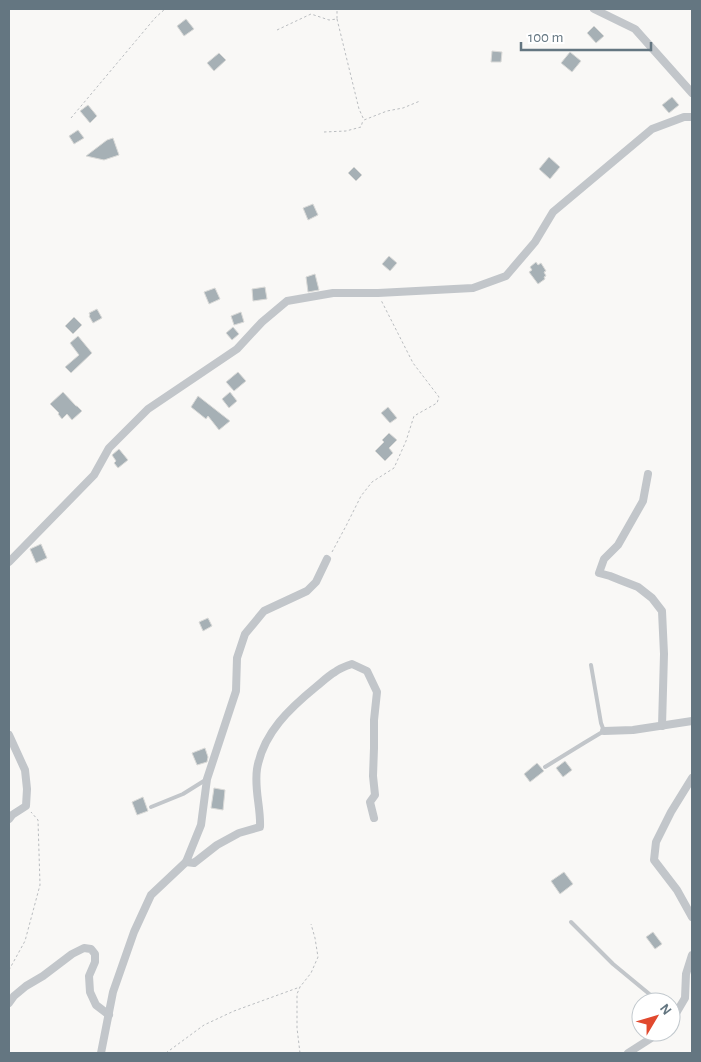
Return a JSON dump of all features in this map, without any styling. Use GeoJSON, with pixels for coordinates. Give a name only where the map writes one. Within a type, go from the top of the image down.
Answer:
{"type":"FeatureCollection","features":[{"type":"Feature","properties":{"kind":"street"},"geometry":{"type":"LineString","coordinates":[[594,9],[635,29],[692,94]]}},
{"type":"Feature","properties":{"kind":"street"},"geometry":{"type":"LineString","coordinates":[[9,562],[94,475],[109,448],[148,409],[237,349],[262,322],[287,301],[333,293],[378,293],[473,288],[506,276],[534,242],[554,212],[652,129],[684,117],[692,117]]}},
{"type":"Feature","properties":{"kind":"street"},"geometry":{"type":"LineString","coordinates":[[648,474],[643,501],[618,545],[604,559],[599,573],[638,587],[652,598],[662,611],[664,654],[662,726]]}},
{"type":"Feature","properties":{"kind":"street"},"geometry":{"type":"LineString","coordinates":[[101,1053],[113,992],[134,932],[151,895],[186,862],[201,825],[207,780],[236,691],[237,658],[245,634],[264,611],[307,591],[316,582],[328,559]]}},
{"type":"Feature","properties":{"kind":"street"},"geometry":{"type":"LineString","coordinates":[[186,862],[194,863],[217,845],[239,833],[260,827],[257,769],[265,742],[284,716],[308,694],[335,672],[352,664],[367,671],[377,692],[374,720],[373,776],[375,795],[370,802],[374,818]]}},
{"type":"Feature","properties":{"kind":"street"},"geometry":{"type":"LineString","coordinates":[[604,731],[633,730],[692,721]]}},
{"type":"Feature","properties":{"kind":"street"},"geometry":{"type":"LineString","coordinates":[[9,734],[25,770],[28,789],[26,806],[12,814],[9,818]]}},
{"type":"Feature","properties":{"kind":"street"},"geometry":{"type":"LineString","coordinates":[[692,778],[656,842],[654,860],[677,890],[692,917]]}},
{"type":"Feature","properties":{"kind":"street"},"geometry":{"type":"LineString","coordinates":[[9,1003],[26,986],[72,954],[84,948],[91,949],[95,954],[95,962],[89,976],[90,992],[96,1005],[109,1015]]}},
{"type":"Feature","properties":{"kind":"street"},"geometry":{"type":"LineString","coordinates":[[681,1004],[685,998],[686,974],[692,955]]}},
{"type":"Feature","properties":{"kind":"street"},"geometry":{"type":"LineString","coordinates":[[628,1053],[646,1042]]}},
{"type":"Feature","properties":{"kind":"lane"},"geometry":{"type":"LineString","coordinates":[[545,767],[604,731],[591,665]]}},
{"type":"Feature","properties":{"kind":"lane"},"geometry":{"type":"LineString","coordinates":[[151,807],[184,794],[207,780]]}},
{"type":"Feature","properties":{"kind":"lane"},"geometry":{"type":"LineString","coordinates":[[571,922],[613,964],[647,992]]}},
{"type":"Feature","properties":{"kind":"path"},"geometry":{"type":"LineString","coordinates":[[71,118],[155,18],[165,9]]}},
{"type":"Feature","properties":{"kind":"path"},"geometry":{"type":"LineString","coordinates":[[337,9],[337,19],[359,109],[364,120]]}},
{"type":"Feature","properties":{"kind":"path"},"geometry":{"type":"LineString","coordinates":[[277,30],[311,14],[329,20],[337,19]]}},
{"type":"Feature","properties":{"kind":"path"},"geometry":{"type":"LineString","coordinates":[[324,132],[346,131],[361,127],[364,120],[420,101]]}},
{"type":"Feature","properties":{"kind":"path"},"geometry":{"type":"LineString","coordinates":[[328,559],[361,496],[372,482],[394,468],[406,441],[414,416],[437,403],[439,397],[413,363],[378,293]]}},
{"type":"Feature","properties":{"kind":"path"},"geometry":{"type":"LineString","coordinates":[[9,970],[25,941],[40,885],[38,820],[26,806]]}},
{"type":"Feature","properties":{"kind":"path"},"geometry":{"type":"LineString","coordinates":[[300,1053],[297,994],[311,973],[318,956],[311,924]]}},
{"type":"Feature","properties":{"kind":"path"},"geometry":{"type":"LineString","coordinates":[[166,1053],[204,1025],[234,1011],[300,987]]}},
{"type":"Feature","properties":{"kind":"building"},"geometry":{"type":"Polygon","coordinates":[[[186,19],[194,29],[184,36],[177,26],[186,19]]]}},
{"type":"Feature","properties":{"kind":"building"},"geometry":{"type":"Polygon","coordinates":[[[594,26],[604,36],[596,43],[587,33],[594,26]]]}},
{"type":"Feature","properties":{"kind":"building"},"geometry":{"type":"Polygon","coordinates":[[[492,51],[502,52],[501,62],[491,62],[492,51]]]}},
{"type":"Feature","properties":{"kind":"building"},"geometry":{"type":"Polygon","coordinates":[[[570,52],[581,61],[572,72],[561,63],[570,52]]]}},
{"type":"Feature","properties":{"kind":"building"},"geometry":{"type":"Polygon","coordinates":[[[219,53],[226,60],[214,71],[207,63],[219,53]]]}},
{"type":"Feature","properties":{"kind":"building"},"geometry":{"type":"Polygon","coordinates":[[[672,97],[679,105],[669,113],[662,105],[672,97]]]}},
{"type":"Feature","properties":{"kind":"building"},"geometry":{"type":"Polygon","coordinates":[[[88,105],[97,116],[90,123],[80,111],[88,105]]]}},
{"type":"Feature","properties":{"kind":"building"},"geometry":{"type":"Polygon","coordinates":[[[78,130],[84,138],[74,144],[69,136],[78,130]]]}},
{"type":"Feature","properties":{"kind":"building"},"geometry":{"type":"Polygon","coordinates":[[[113,138],[119,155],[104,160],[86,156],[107,140],[113,138]]]}},
{"type":"Feature","properties":{"kind":"building"},"geometry":{"type":"Polygon","coordinates":[[[549,157],[560,167],[550,179],[539,169],[549,157]]]}},
{"type":"Feature","properties":{"kind":"building"},"geometry":{"type":"Polygon","coordinates":[[[354,167],[362,175],[356,181],[348,173],[354,167]]]}},
{"type":"Feature","properties":{"kind":"building"},"geometry":{"type":"Polygon","coordinates":[[[313,204],[318,215],[308,220],[303,208],[313,204]]]}},
{"type":"Feature","properties":{"kind":"building"},"geometry":{"type":"Polygon","coordinates":[[[389,256],[397,263],[390,271],[382,264],[389,256]]]}},
{"type":"Feature","properties":{"kind":"building"},"geometry":{"type":"Polygon","coordinates":[[[536,262],[538,265],[541,263],[546,271],[544,272],[545,279],[538,284],[529,272],[532,270],[530,267],[536,262]]]}},
{"type":"Feature","properties":{"kind":"building"},"geometry":{"type":"Polygon","coordinates":[[[315,274],[319,290],[308,292],[306,277],[315,274]]]}},
{"type":"Feature","properties":{"kind":"building"},"geometry":{"type":"Polygon","coordinates":[[[265,287],[267,299],[253,301],[252,289],[265,287]]]}},
{"type":"Feature","properties":{"kind":"building"},"geometry":{"type":"Polygon","coordinates":[[[215,288],[220,299],[209,304],[204,292],[215,288]]]}},
{"type":"Feature","properties":{"kind":"building"},"geometry":{"type":"Polygon","coordinates":[[[97,309],[102,318],[93,323],[89,313],[97,309]]]}},
{"type":"Feature","properties":{"kind":"building"},"geometry":{"type":"Polygon","coordinates":[[[241,312],[244,322],[234,325],[231,316],[241,312]]]}},
{"type":"Feature","properties":{"kind":"building"},"geometry":{"type":"Polygon","coordinates":[[[74,317],[82,325],[73,334],[65,326],[74,317]]]}},
{"type":"Feature","properties":{"kind":"building"},"geometry":{"type":"Polygon","coordinates":[[[233,327],[239,334],[232,340],[226,333],[233,327]]]}},
{"type":"Feature","properties":{"kind":"building"},"geometry":{"type":"Polygon","coordinates":[[[78,336],[92,353],[71,373],[65,367],[79,355],[70,343],[78,336]]]}},
{"type":"Feature","properties":{"kind":"building"},"geometry":{"type":"Polygon","coordinates":[[[238,372],[246,381],[234,391],[226,382],[238,372]]]}},
{"type":"Feature","properties":{"kind":"building"},"geometry":{"type":"Polygon","coordinates":[[[63,392],[82,411],[72,420],[67,414],[62,419],[50,404],[63,392]]]}},
{"type":"Feature","properties":{"kind":"building"},"geometry":{"type":"Polygon","coordinates":[[[230,392],[237,401],[229,408],[222,399],[230,392]]]}},
{"type":"Feature","properties":{"kind":"building"},"geometry":{"type":"Polygon","coordinates":[[[198,396],[230,421],[219,430],[208,416],[206,419],[191,407],[198,396]]]}},
{"type":"Feature","properties":{"kind":"building"},"geometry":{"type":"Polygon","coordinates":[[[388,407],[397,418],[390,423],[381,413],[388,407]]]}},
{"type":"Feature","properties":{"kind":"building"},"geometry":{"type":"Polygon","coordinates":[[[389,433],[397,440],[389,448],[393,453],[385,461],[375,451],[384,442],[382,440],[389,433]]]}},
{"type":"Feature","properties":{"kind":"building"},"geometry":{"type":"Polygon","coordinates":[[[119,449],[128,460],[118,468],[114,463],[116,461],[112,455],[119,449]]]}},
{"type":"Feature","properties":{"kind":"building"},"geometry":{"type":"Polygon","coordinates":[[[41,544],[47,558],[36,563],[30,549],[41,544]]]}},
{"type":"Feature","properties":{"kind":"building"},"geometry":{"type":"Polygon","coordinates":[[[208,618],[212,626],[203,631],[199,622],[208,618]]]}},
{"type":"Feature","properties":{"kind":"building"},"geometry":{"type":"Polygon","coordinates":[[[205,748],[208,757],[207,762],[197,765],[192,753],[205,748]]]}},
{"type":"Feature","properties":{"kind":"building"},"geometry":{"type":"Polygon","coordinates":[[[565,761],[572,770],[563,777],[556,768],[565,761]]]}},
{"type":"Feature","properties":{"kind":"building"},"geometry":{"type":"Polygon","coordinates":[[[537,763],[544,771],[530,782],[524,774],[537,763]]]}},
{"type":"Feature","properties":{"kind":"building"},"geometry":{"type":"Polygon","coordinates":[[[214,788],[225,790],[223,810],[211,808],[214,788]]]}},
{"type":"Feature","properties":{"kind":"building"},"geometry":{"type":"Polygon","coordinates":[[[143,797],[148,811],[137,815],[132,802],[143,797]]]}},
{"type":"Feature","properties":{"kind":"building"},"geometry":{"type":"Polygon","coordinates":[[[564,872],[573,884],[560,894],[551,881],[564,872]]]}},
{"type":"Feature","properties":{"kind":"building"},"geometry":{"type":"Polygon","coordinates":[[[653,932],[662,944],[655,949],[646,937],[653,932]]]}}]}
